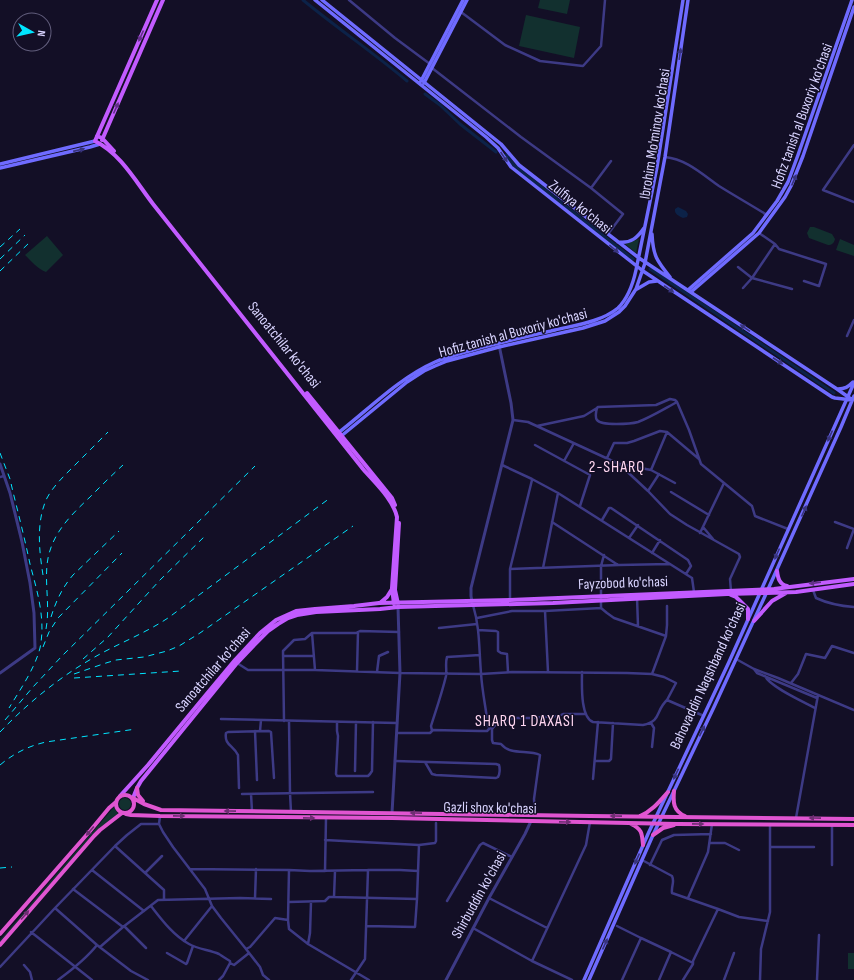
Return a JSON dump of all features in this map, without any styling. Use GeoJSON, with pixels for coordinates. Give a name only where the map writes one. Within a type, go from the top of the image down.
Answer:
{"type":"FeatureCollection","features":[{"type":"Feature","properties":{"kind":"highway"},"geometry":{"type":"LineString","coordinates":[[137,788],[138,795],[148,806]]}},
{"type":"Feature","properties":{"kind":"highway"},"geometry":{"type":"LineString","coordinates":[[674,791],[676,809],[678,812],[687,816]]}},
{"type":"Feature","properties":{"kind":"highway"},"geometry":{"type":"LineString","coordinates":[[637,817],[653,809],[668,792]]}},
{"type":"Feature","properties":{"kind":"highway"},"geometry":{"type":"LineString","coordinates":[[0,934],[120,796],[126,795],[132,797],[134,803],[134,808],[132,811],[124,813],[100,830],[0,945]]}},
{"type":"Feature","properties":{"kind":"highway","name":"Gazli shox ko'chasi"},"geometry":{"type":"LineString","coordinates":[[133,798],[148,806],[161,810],[854,819]]}},
{"type":"Feature","properties":{"kind":"highway"},"geometry":{"type":"LineString","coordinates":[[116,802],[117,809],[124,813]]}},
{"type":"Feature","properties":{"kind":"highway","name":"Gazli shox ko'chasi"},"geometry":{"type":"LineString","coordinates":[[124,813],[131,815],[160,816],[392,818],[677,824],[854,825]]}},
{"type":"Feature","properties":{"kind":"highway"},"geometry":{"type":"LineString","coordinates":[[629,823],[636,826],[640,830],[643,844]]}},
{"type":"Feature","properties":{"kind":"highway"},"geometry":{"type":"LineString","coordinates":[[653,835],[663,828],[677,824]]}},
{"type":"Feature","properties":{"kind":"highway"},"geometry":{"type":"LineString","coordinates":[[83,855],[84,848]]}},
{"type":"Feature","properties":{"kind":"main road"},"geometry":{"type":"LineString","coordinates":[[0,164],[95,141],[157,0]]}},
{"type":"Feature","properties":{"kind":"main road"},"geometry":{"type":"LineString","coordinates":[[0,168],[100,144],[163,0]]}},
{"type":"Feature","properties":{"kind":"main road","name":"Zulfiya ko'chasi"},"geometry":{"type":"LineString","coordinates":[[315,0],[342,19],[500,144],[519,165],[638,258],[837,389],[847,398]]}},
{"type":"Feature","properties":{"kind":"main road","name":"Zulfiya ko'chasi"},"geometry":{"type":"LineString","coordinates":[[322,0],[342,19]]}},
{"type":"Feature","properties":{"kind":"main road"},"geometry":{"type":"LineString","coordinates":[[431,66],[463,0]]}},
{"type":"Feature","properties":{"kind":"main road"},"geometry":{"type":"LineString","coordinates":[[422,83],[467,0]]}},
{"type":"Feature","properties":{"kind":"main road","name":"Ibrohim Mo'minov ko'chasi"},"geometry":{"type":"LineString","coordinates":[[637,267],[657,167],[682,0]]}},
{"type":"Feature","properties":{"kind":"main road","name":"Ibrohim Mo'minov ko'chasi"},"geometry":{"type":"LineString","coordinates":[[643,271],[665,157],[688,0]]}},
{"type":"Feature","properties":{"kind":"main road","name":"Hofiz tanish al Buxoriy ko'chasi"},"geometry":{"type":"LineString","coordinates":[[756,234],[771,218],[785,197],[797,172],[846,25],[852,0]]}},
{"type":"Feature","properties":{"kind":"main road"},"geometry":{"type":"LineString","coordinates":[[154,5],[160,8]]}},
{"type":"Feature","properties":{"kind":"main road","name":"Hofiz tanish al Buxoriy ko'chasi"},"geometry":{"type":"LineString","coordinates":[[756,234],[766,215],[777,201],[788,182],[846,25],[854,8]]}},
{"type":"Feature","properties":{"kind":"main road","name":"Zulfiya ko'chasi"},"geometry":{"type":"LineString","coordinates":[[422,83],[498,148],[511,167],[637,267],[689,303],[836,398],[847,398]]}},
{"type":"Feature","properties":{"kind":"main road","name":"Sanoatchilar ko'chasi"},"geometry":{"type":"LineString","coordinates":[[97,136],[102,138],[127,166],[388,498],[395,509],[397,517],[393,595],[396,604]]}},
{"type":"Feature","properties":{"kind":"main road","name":"Sanoatchilar ko'chasi"},"geometry":{"type":"LineString","coordinates":[[95,141],[111,152],[120,161],[159,212],[339,435]]}},
{"type":"Feature","properties":{"kind":"main road"},"geometry":{"type":"LineString","coordinates":[[657,167],[663,168]]}},
{"type":"Feature","properties":{"kind":"main road"},"geometry":{"type":"LineString","coordinates":[[617,242],[634,239],[640,234],[645,225]]}},
{"type":"Feature","properties":{"kind":"main road"},"geometry":{"type":"LineString","coordinates":[[651,228],[652,247],[656,257],[672,279]]}},
{"type":"Feature","properties":{"kind":"main road"},"geometry":{"type":"LineString","coordinates":[[690,291],[756,234]]}},
{"type":"Feature","properties":{"kind":"main road","name":"Hofiz tanish al Buxoriy ko'chasi"},"geometry":{"type":"LineString","coordinates":[[339,435],[407,382],[424,371],[447,361],[499,345],[582,324],[607,315],[619,307],[625,299],[633,284],[637,267]]}},
{"type":"Feature","properties":{"kind":"main road","name":"Hofiz tanish al Buxoriy ko'chasi"},"geometry":{"type":"LineString","coordinates":[[499,345],[583,328],[605,321],[625,306],[636,289],[643,271]]}},
{"type":"Feature","properties":{"kind":"main road"},"geometry":{"type":"LineString","coordinates":[[636,289],[649,282],[658,281]]}},
{"type":"Feature","properties":{"kind":"main road"},"geometry":{"type":"LineString","coordinates":[[837,389],[848,387],[854,382]]}},
{"type":"Feature","properties":{"kind":"main road","name":"Bahovaddin Naqshband ko'chasi"},"geometry":{"type":"LineString","coordinates":[[584,980],[655,817],[704,716],[761,592],[854,382]]}},
{"type":"Feature","properties":{"kind":"main road"},"geometry":{"type":"LineString","coordinates":[[836,398],[843,407]]}},
{"type":"Feature","properties":{"kind":"main road"},"geometry":{"type":"LineString","coordinates":[[847,398],[853,399]]}},
{"type":"Feature","properties":{"kind":"main road","name":"Bahovaddin Naqshband ko'chasi"},"geometry":{"type":"LineString","coordinates":[[590,980],[653,835],[768,591],[853,399]]}},
{"type":"Feature","properties":{"kind":"main road"},"geometry":{"type":"LineString","coordinates":[[777,571],[780,582],[784,585],[791,586]]}},
{"type":"Feature","properties":{"kind":"main road","name":"Fayzobod ko'chasi"},"geometry":{"type":"LineString","coordinates":[[396,604],[472,603],[510,600],[637,597],[731,591],[761,592],[791,586],[854,579]]}},
{"type":"Feature","properties":{"kind":"main road","name":"Fayzobod ko'chasi"},"geometry":{"type":"LineString","coordinates":[[768,591],[787,592],[854,584]]}},
{"type":"Feature","properties":{"kind":"main road"},"geometry":{"type":"LineString","coordinates":[[379,604],[388,597],[394,589]]}},
{"type":"Feature","properties":{"kind":"main road","name":"Sanoatchilar ko'chasi"},"geometry":{"type":"LineString","coordinates":[[394,589],[396,604]]}},
{"type":"Feature","properties":{"kind":"main road"},"geometry":{"type":"LineString","coordinates":[[694,594],[761,592]]}},
{"type":"Feature","properties":{"kind":"main road"},"geometry":{"type":"LineString","coordinates":[[754,621],[772,601],[787,592]]}},
{"type":"Feature","properties":{"kind":"main road"},"geometry":{"type":"LineString","coordinates":[[727,594],[736,597],[747,608],[749,614],[748,619]]}},
{"type":"Feature","properties":{"kind":"main road"},"geometry":{"type":"LineString","coordinates":[[380,609],[383,608],[393,595]]}},
{"type":"Feature","properties":{"kind":"main road"},"geometry":{"type":"LineString","coordinates":[[472,603],[553,603],[601,598]]}},
{"type":"Feature","properties":{"kind":"main road","name":"Sanoatchilar ko'chasi"},"geometry":{"type":"LineString","coordinates":[[202,704],[235,660],[260,633],[276,620],[296,611],[315,608],[387,603],[396,604]]}},
{"type":"Feature","properties":{"kind":"main road","name":"Sanoatchilar ko'chasi"},"geometry":{"type":"LineString","coordinates":[[120,796],[237,663],[268,631],[288,618],[297,615],[316,612],[380,609],[396,604]]}},
{"type":"Feature","properties":{"kind":"main road"},"geometry":{"type":"LineString","coordinates":[[133,798],[141,781],[202,704]]}},
{"type":"Feature","properties":{"kind":"main road"},"geometry":{"type":"LineString","coordinates":[[709,705],[714,707]]}},
{"type":"Feature","properties":{"kind":"main road"},"geometry":{"type":"LineString","coordinates":[[704,716],[708,718]]}},
{"type":"Feature","properties":{"kind":"street"},"geometry":{"type":"LineString","coordinates":[[350,0],[395,38],[521,137],[591,188],[623,214],[608,234]]}},
{"type":"Feature","properties":{"kind":"street"},"geometry":{"type":"LineString","coordinates":[[460,12],[505,45],[540,60],[583,66],[601,46],[605,0]]}},
{"type":"Feature","properties":{"kind":"street"},"geometry":{"type":"LineString","coordinates":[[854,145],[823,190],[854,202]]}},
{"type":"Feature","properties":{"kind":"street"},"geometry":{"type":"LineString","coordinates":[[665,157],[675,158],[684,162],[771,218]]}},
{"type":"Feature","properties":{"kind":"street"},"geometry":{"type":"LineString","coordinates":[[591,188],[611,161]]}},
{"type":"Feature","properties":{"kind":"street"},"geometry":{"type":"LineString","coordinates":[[756,234],[774,244],[779,249],[826,264],[819,286],[804,281]]}},
{"type":"Feature","properties":{"kind":"street"},"geometry":{"type":"LineString","coordinates":[[744,288],[774,244]]}},
{"type":"Feature","properties":{"kind":"street"},"geometry":{"type":"LineString","coordinates":[[738,267],[752,278],[792,289]]}},
{"type":"Feature","properties":{"kind":"street"},"geometry":{"type":"LineString","coordinates":[[847,336],[854,320]]}},
{"type":"Feature","properties":{"kind":"street"},"geometry":{"type":"LineString","coordinates":[[499,345],[513,420],[471,588],[472,603],[477,618],[481,674],[488,726],[491,728],[493,743],[501,744],[513,751],[540,755],[534,799],[535,815]]}},
{"type":"Feature","properties":{"kind":"street"},"geometry":{"type":"LineString","coordinates":[[536,426],[584,416],[597,408],[656,405],[670,399],[675,400],[689,430],[701,464],[752,506],[755,516],[788,529]]}},
{"type":"Feature","properties":{"kind":"street"},"geometry":{"type":"LineString","coordinates":[[597,408],[598,421],[610,424],[636,423],[677,402]]}},
{"type":"Feature","properties":{"kind":"street"},"geometry":{"type":"LineString","coordinates":[[513,420],[524,421],[619,464],[651,470],[675,482]]}},
{"type":"Feature","properties":{"kind":"street"},"geometry":{"type":"LineString","coordinates":[[607,458],[614,443],[627,443],[660,431],[665,431],[700,460]]}},
{"type":"Feature","properties":{"kind":"street"},"geometry":{"type":"LineString","coordinates":[[651,470],[667,432]]}},
{"type":"Feature","properties":{"kind":"street"},"geometry":{"type":"LineString","coordinates":[[564,461],[574,443]]}},
{"type":"Feature","properties":{"kind":"street"},"geometry":{"type":"LineString","coordinates":[[535,445],[590,475],[580,507]]}},
{"type":"Feature","properties":{"kind":"street"},"geometry":{"type":"LineString","coordinates":[[0,464],[2,476],[10,493],[30,583],[34,613],[35,648],[0,673]]}},
{"type":"Feature","properties":{"kind":"street"},"geometry":{"type":"LineString","coordinates":[[619,464],[670,514],[700,533],[739,554],[740,556],[730,579],[731,591]]}},
{"type":"Feature","properties":{"kind":"street"},"geometry":{"type":"LineString","coordinates":[[502,465],[558,493],[692,578],[694,594]]}},
{"type":"Feature","properties":{"kind":"street"},"geometry":{"type":"LineString","coordinates":[[648,491],[659,474]]}},
{"type":"Feature","properties":{"kind":"street"},"geometry":{"type":"LineString","coordinates":[[510,600],[510,569],[532,479]]}},
{"type":"Feature","properties":{"kind":"street"},"geometry":{"type":"LineString","coordinates":[[700,533],[724,483]]}},
{"type":"Feature","properties":{"kind":"street"},"geometry":{"type":"LineString","coordinates":[[671,492],[709,515]]}},
{"type":"Feature","properties":{"kind":"street"},"geometry":{"type":"LineString","coordinates":[[543,568],[558,493]]}},
{"type":"Feature","properties":{"kind":"street"},"geometry":{"type":"LineString","coordinates":[[602,520],[609,508],[611,508],[638,525],[690,562],[691,566],[686,574]]}},
{"type":"Feature","properties":{"kind":"street"},"geometry":{"type":"LineString","coordinates":[[552,522],[619,565]]}},
{"type":"Feature","properties":{"kind":"street"},"geometry":{"type":"LineString","coordinates":[[835,522],[854,529],[848,548]]}},
{"type":"Feature","properties":{"kind":"street"},"geometry":{"type":"LineString","coordinates":[[629,538],[638,525]]}},
{"type":"Feature","properties":{"kind":"street"},"geometry":{"type":"LineString","coordinates":[[703,527],[714,541]]}},
{"type":"Feature","properties":{"kind":"street"},"geometry":{"type":"LineString","coordinates":[[652,553],[660,540]]}},
{"type":"Feature","properties":{"kind":"street"},"geometry":{"type":"LineString","coordinates":[[604,555],[601,566],[601,608],[614,618],[666,636]]}},
{"type":"Feature","properties":{"kind":"street"},"geometry":{"type":"LineString","coordinates":[[657,564],[661,558]]}},
{"type":"Feature","properties":{"kind":"street"},"geometry":{"type":"LineString","coordinates":[[510,569],[670,564]]}},
{"type":"Feature","properties":{"kind":"street"},"geometry":{"type":"LineString","coordinates":[[813,589],[816,598],[828,603],[854,607]]}},
{"type":"Feature","properties":{"kind":"street"},"geometry":{"type":"LineString","coordinates":[[637,597],[638,627]]}},
{"type":"Feature","properties":{"kind":"street"},"geometry":{"type":"LineString","coordinates":[[392,813],[400,673],[399,632],[396,604]]}},
{"type":"Feature","properties":{"kind":"street"},"geometry":{"type":"LineString","coordinates":[[652,674],[666,636],[667,606]]}},
{"type":"Feature","properties":{"kind":"street"},"geometry":{"type":"LineString","coordinates":[[477,618],[512,611],[601,608]]}},
{"type":"Feature","properties":{"kind":"street"},"geometry":{"type":"LineString","coordinates":[[545,610],[548,672]]}},
{"type":"Feature","properties":{"kind":"street"},"geometry":{"type":"LineString","coordinates":[[439,628],[477,624]]}},
{"type":"Feature","properties":{"kind":"street"},"geometry":{"type":"LineString","coordinates":[[478,630],[498,632],[498,651],[507,654],[508,672]]}},
{"type":"Feature","properties":{"kind":"street"},"geometry":{"type":"LineString","coordinates":[[284,721],[283,651],[294,640],[305,639],[312,633],[356,633],[360,631],[399,632]]}},
{"type":"Feature","properties":{"kind":"street"},"geometry":{"type":"LineString","coordinates":[[357,672],[358,632]]}},
{"type":"Feature","properties":{"kind":"street"},"geometry":{"type":"LineString","coordinates":[[312,633],[315,670]]}},
{"type":"Feature","properties":{"kind":"street"},"geometry":{"type":"LineString","coordinates":[[791,683],[798,674],[806,654],[825,658],[832,646],[854,653]]}},
{"type":"Feature","properties":{"kind":"street"},"geometry":{"type":"LineString","coordinates":[[376,672],[380,656],[388,652]]}},
{"type":"Feature","properties":{"kind":"street"},"geometry":{"type":"LineString","coordinates":[[283,656],[314,656]]}},
{"type":"Feature","properties":{"kind":"street"},"geometry":{"type":"LineString","coordinates":[[432,730],[431,726],[443,689],[447,657],[480,656]]}},
{"type":"Feature","properties":{"kind":"street"},"geometry":{"type":"LineString","coordinates":[[736,659],[754,669],[791,683],[817,696]]}},
{"type":"Feature","properties":{"kind":"street"},"geometry":{"type":"LineString","coordinates":[[237,663],[248,670],[284,671],[315,670],[446,674],[508,672],[548,672],[582,672],[627,672],[652,674],[664,677],[676,683],[667,700],[663,704],[657,718],[652,723],[642,725],[598,722],[590,721],[586,717],[582,700],[582,672]]}},
{"type":"Feature","properties":{"kind":"street"},"geometry":{"type":"LineString","coordinates":[[754,669],[764,676],[854,710]]}},
{"type":"Feature","properties":{"kind":"street"},"geometry":{"type":"LineString","coordinates":[[764,676],[766,680],[776,687],[815,708]]}},
{"type":"Feature","properties":{"kind":"street"},"geometry":{"type":"LineString","coordinates":[[796,818],[817,696]]}},
{"type":"Feature","properties":{"kind":"street"},"geometry":{"type":"LineString","coordinates":[[667,700],[704,716]]}},
{"type":"Feature","properties":{"kind":"street"},"geometry":{"type":"LineString","coordinates":[[397,733],[426,734],[430,733],[432,730],[487,731],[497,723],[515,718],[537,718],[559,716],[563,714],[586,714]]}},
{"type":"Feature","properties":{"kind":"street"},"geometry":{"type":"LineString","coordinates":[[221,719],[398,723]]}},
{"type":"Feature","properties":{"kind":"street"},"geometry":{"type":"LineString","coordinates":[[260,731],[261,720]]}},
{"type":"Feature","properties":{"kind":"street"},"geometry":{"type":"LineString","coordinates":[[289,721],[291,812]]}},
{"type":"Feature","properties":{"kind":"street"},"geometry":{"type":"LineString","coordinates":[[337,722],[337,776],[368,776],[372,770],[373,722]]}},
{"type":"Feature","properties":{"kind":"street"},"geometry":{"type":"LineString","coordinates":[[355,771],[356,722]]}},
{"type":"Feature","properties":{"kind":"street"},"geometry":{"type":"LineString","coordinates":[[593,778],[598,722]]}},
{"type":"Feature","properties":{"kind":"street"},"geometry":{"type":"LineString","coordinates":[[595,761],[609,761],[611,759],[613,723]]}},
{"type":"Feature","properties":{"kind":"street"},"geometry":{"type":"LineString","coordinates":[[652,723],[654,728],[652,747]]}},
{"type":"Feature","properties":{"kind":"street"},"geometry":{"type":"LineString","coordinates":[[255,731],[258,780]]}},
{"type":"Feature","properties":{"kind":"street"},"geometry":{"type":"LineString","coordinates":[[239,788],[238,755],[226,740],[225,735],[228,732],[271,732],[274,778]]}},
{"type":"Feature","properties":{"kind":"street"},"geometry":{"type":"LineString","coordinates":[[395,761],[425,762],[499,765],[499,776],[496,778],[436,775],[432,774],[425,762]]}},
{"type":"Feature","properties":{"kind":"street"},"geometry":{"type":"LineString","coordinates":[[242,794],[373,792]]}},
{"type":"Feature","properties":{"kind":"street"},"geometry":{"type":"LineString","coordinates":[[251,794],[252,811]]}},
{"type":"Feature","properties":{"kind":"street"},"geometry":{"type":"LineString","coordinates":[[160,816],[159,824],[163,832],[205,889],[212,906],[260,967],[263,975],[267,979]]}},
{"type":"Feature","properties":{"kind":"street"},"geometry":{"type":"LineString","coordinates":[[325,871],[326,818]]}},
{"type":"Feature","properties":{"kind":"street","name":"Shirbuddin ko'chasi"},"geometry":{"type":"LineString","coordinates":[[446,980],[488,898],[526,834],[530,821]]}},
{"type":"Feature","properties":{"kind":"street"},"geometry":{"type":"LineString","coordinates":[[532,960],[586,845],[590,822]]}},
{"type":"Feature","properties":{"kind":"street"},"geometry":{"type":"LineString","coordinates":[[325,840],[419,845],[435,843],[436,823]]}},
{"type":"Feature","properties":{"kind":"street"},"geometry":{"type":"LineString","coordinates":[[0,967],[31,932],[115,846],[141,824],[159,824]]}},
{"type":"Feature","properties":{"kind":"street"},"geometry":{"type":"LineString","coordinates":[[688,898],[708,852],[712,824]]}},
{"type":"Feature","properties":{"kind":"street"},"geometry":{"type":"LineString","coordinates":[[760,980],[761,949],[770,912],[770,825]]}},
{"type":"Feature","properties":{"kind":"street"},"geometry":{"type":"LineString","coordinates":[[832,825],[832,865]]}},
{"type":"Feature","properties":{"kind":"street"},"geometry":{"type":"LineString","coordinates":[[650,865],[662,840],[674,835],[711,834]]}},
{"type":"Feature","properties":{"kind":"street"},"geometry":{"type":"LineString","coordinates":[[447,901],[480,845],[483,843],[512,857]]}},
{"type":"Feature","properties":{"kind":"street"},"geometry":{"type":"LineString","coordinates":[[710,843],[724,843],[739,850]]}},
{"type":"Feature","properties":{"kind":"street"},"geometry":{"type":"LineString","coordinates":[[366,926],[415,927],[419,845]]}},
{"type":"Feature","properties":{"kind":"street"},"geometry":{"type":"LineString","coordinates":[[115,846],[164,890],[164,900]]}},
{"type":"Feature","properties":{"kind":"street"},"geometry":{"type":"LineString","coordinates":[[770,847],[814,847]]}},
{"type":"Feature","properties":{"kind":"street"},"geometry":{"type":"LineString","coordinates":[[145,873],[162,856]]}},
{"type":"Feature","properties":{"kind":"street"},"geometry":{"type":"LineString","coordinates":[[642,860],[672,876],[674,880],[672,893],[739,917],[768,921]]}},
{"type":"Feature","properties":{"kind":"street"},"geometry":{"type":"LineString","coordinates":[[190,869],[418,871]]}},
{"type":"Feature","properties":{"kind":"street"},"geometry":{"type":"LineString","coordinates":[[255,898],[256,869]]}},
{"type":"Feature","properties":{"kind":"street"},"geometry":{"type":"LineString","coordinates":[[92,870],[144,911]]}},
{"type":"Feature","properties":{"kind":"street"},"geometry":{"type":"LineString","coordinates":[[289,870],[289,929],[308,944],[369,980]]}},
{"type":"Feature","properties":{"kind":"street"},"geometry":{"type":"LineString","coordinates":[[351,980],[365,959],[368,870]]}},
{"type":"Feature","properties":{"kind":"street"},"geometry":{"type":"LineString","coordinates":[[334,897],[335,871]]}},
{"type":"Feature","properties":{"kind":"street"},"geometry":{"type":"LineString","coordinates":[[73,889],[123,927],[146,948]]}},
{"type":"Feature","properties":{"kind":"street"},"geometry":{"type":"LineString","coordinates":[[289,902],[325,901],[329,897],[417,899]]}},
{"type":"Feature","properties":{"kind":"street"},"geometry":{"type":"LineString","coordinates":[[488,898],[547,928]]}},
{"type":"Feature","properties":{"kind":"street"},"geometry":{"type":"LineString","coordinates":[[58,980],[158,900],[271,899]]}},
{"type":"Feature","properties":{"kind":"street"},"geometry":{"type":"LineString","coordinates":[[308,944],[311,902]]}},
{"type":"Feature","properties":{"kind":"street"},"geometry":{"type":"LineString","coordinates":[[151,906],[174,933],[193,946],[218,954],[234,965],[249,953]]}},
{"type":"Feature","properties":{"kind":"street"},"geometry":{"type":"LineString","coordinates":[[184,941],[212,906]]}},
{"type":"Feature","properties":{"kind":"street"},"geometry":{"type":"LineString","coordinates":[[55,908],[131,971],[148,980]]}},
{"type":"Feature","properties":{"kind":"street"},"geometry":{"type":"LineString","coordinates":[[683,980],[693,963],[718,909]]}},
{"type":"Feature","properties":{"kind":"street"},"geometry":{"type":"LineString","coordinates":[[246,949],[275,918],[288,920]]}},
{"type":"Feature","properties":{"kind":"street"},"geometry":{"type":"LineString","coordinates":[[617,926],[693,963]]}},
{"type":"Feature","properties":{"kind":"street"},"geometry":{"type":"LineString","coordinates":[[473,928],[572,980]]}},
{"type":"Feature","properties":{"kind":"street"},"geometry":{"type":"LineString","coordinates":[[31,932],[92,980]]}},
{"type":"Feature","properties":{"kind":"street"},"geometry":{"type":"LineString","coordinates":[[817,980],[819,935]]}},
{"type":"Feature","properties":{"kind":"street"},"geometry":{"type":"LineString","coordinates":[[622,980],[641,938]]}},
{"type":"Feature","properties":{"kind":"street"},"geometry":{"type":"LineString","coordinates":[[167,953],[186,964],[193,946]]}},
{"type":"Feature","properties":{"kind":"street"},"geometry":{"type":"LineString","coordinates":[[659,980],[672,952]]}},
{"type":"Feature","properties":{"kind":"street"},"geometry":{"type":"LineString","coordinates":[[724,980],[734,953]]}},
{"type":"Feature","properties":{"kind":"street"},"geometry":{"type":"LineString","coordinates":[[220,980],[230,963]]}},
{"type":"Feature","properties":{"kind":"street"},"geometry":{"type":"LineString","coordinates":[[24,964],[30,972],[32,980]]}},
{"type":"Feature","properties":{"kind":"green space"},"geometry":{"type":"Polygon","coordinates":[[[540,0],[570,0],[567,14],[538,8],[540,0]]]}},
{"type":"Feature","properties":{"kind":"green space"},"geometry":{"type":"Polygon","coordinates":[[[526,15],[580,27],[574,58],[519,46],[526,15]]]}},
{"type":"Feature","properties":{"kind":"green space"},"geometry":{"type":"Polygon","coordinates":[[[810,227],[814,227],[832,234],[835,239],[833,243],[828,245],[809,238],[807,233],[810,227]]]}},
{"type":"Feature","properties":{"kind":"green space"},"geometry":{"type":"Polygon","coordinates":[[[47,236],[63,255],[46,272],[37,267],[25,255],[47,236]]]}},
{"type":"Feature","properties":{"kind":"green space"},"geometry":{"type":"Polygon","coordinates":[[[639,239],[636,253],[625,244],[639,239]]]}},
{"type":"Feature","properties":{"kind":"green space"},"geometry":{"type":"Polygon","coordinates":[[[840,239],[854,245],[854,256],[836,250],[840,239]]]}},
{"type":"Feature","properties":{"kind":"green space"},"geometry":{"type":"Polygon","coordinates":[[[123,798],[127,798],[131,804],[127,810],[123,810],[119,806],[119,802],[123,798]]]}},
{"type":"Feature","properties":{"kind":"green space"},"geometry":{"type":"Polygon","coordinates":[[[114,807],[118,814],[96,831],[0,942],[0,940],[114,807]]]}},
{"type":"Feature","properties":{"kind":"green space"},"geometry":{"type":"Polygon","coordinates":[[[848,953],[854,953],[854,969],[848,969],[848,953]]]}},
{"type":"Feature","properties":{"kind":"water"},"geometry":{"type":"Polygon","coordinates":[[[678,207],[686,211],[688,214],[687,217],[683,218],[676,214],[675,209],[678,207]]]}},
{"type":"Feature","properties":{"kind":"waterway"},"geometry":{"type":"LineString","coordinates":[[303,0],[382,60],[407,81]]}},
{"type":"Feature","properties":{"kind":"waterway"},"geometry":{"type":"LineString","coordinates":[[425,94],[496,152]]}},
{"type":"Feature","properties":{"kind":"waterway"},"geometry":{"type":"LineString","coordinates":[[506,155],[514,165],[526,175],[633,259]]}},
{"type":"Feature","properties":{"kind":"waterway"},"geometry":{"type":"LineString","coordinates":[[650,269],[834,393]]}},
{"type":"Feature","properties":{"kind":"railway"},"geometry":{"type":"LineString","coordinates":[[0,247],[20,229]]}},
{"type":"Feature","properties":{"kind":"railway"},"geometry":{"type":"LineString","coordinates":[[0,259],[25,235]]}},
{"type":"Feature","properties":{"kind":"railway"},"geometry":{"type":"LineString","coordinates":[[0,271],[30,242]]}},
{"type":"Feature","properties":{"kind":"railway"},"geometry":{"type":"LineString","coordinates":[[43,575],[39,536],[41,516],[47,498],[60,480],[108,432]]}},
{"type":"Feature","properties":{"kind":"railway"},"geometry":{"type":"LineString","coordinates":[[0,453],[10,479],[22,528],[38,595],[42,626],[42,637],[38,656],[27,679],[9,708]]}},
{"type":"Feature","properties":{"kind":"railway"},"geometry":{"type":"LineString","coordinates":[[46,629],[48,613],[47,565],[52,544],[68,519],[123,465]]}},
{"type":"Feature","properties":{"kind":"railway"},"geometry":{"type":"LineString","coordinates":[[5,720],[62,656],[255,466]]}},
{"type":"Feature","properties":{"kind":"railway"},"geometry":{"type":"LineString","coordinates":[[0,732],[21,711],[55,683],[93,658],[150,629],[168,618],[330,498]]}},
{"type":"Feature","properties":{"kind":"railway"},"geometry":{"type":"LineString","coordinates":[[74,674],[116,660],[144,657],[179,646],[200,633],[353,526]]}},
{"type":"Feature","properties":{"kind":"railway"},"geometry":{"type":"LineString","coordinates":[[51,617],[60,595],[69,580],[119,531]]}},
{"type":"Feature","properties":{"kind":"railway"},"geometry":{"type":"LineString","coordinates":[[83,659],[108,637],[160,580],[205,536]]}},
{"type":"Feature","properties":{"kind":"railway"},"geometry":{"type":"LineString","coordinates":[[43,647],[49,632],[58,618],[122,553]]}},
{"type":"Feature","properties":{"kind":"railway"},"geometry":{"type":"LineString","coordinates":[[74,678],[181,671]]}},
{"type":"Feature","properties":{"kind":"railway"},"geometry":{"type":"LineString","coordinates":[[0,765],[21,751],[46,742],[136,729]]}},
{"type":"Feature","properties":{"kind":"railway"},"geometry":{"type":"LineString","coordinates":[[0,868],[12,867]]}},
{"type":"Feature","properties":{"kind":"district","name":"2-SHARQ"},"geometry":{"type":"Point","coordinates":[617,467]}},
{"type":"Feature","properties":{"kind":"district","name":"SHARQ 1 DAXASI"},"geometry":{"type":"Point","coordinates":[525,721]}}]}
